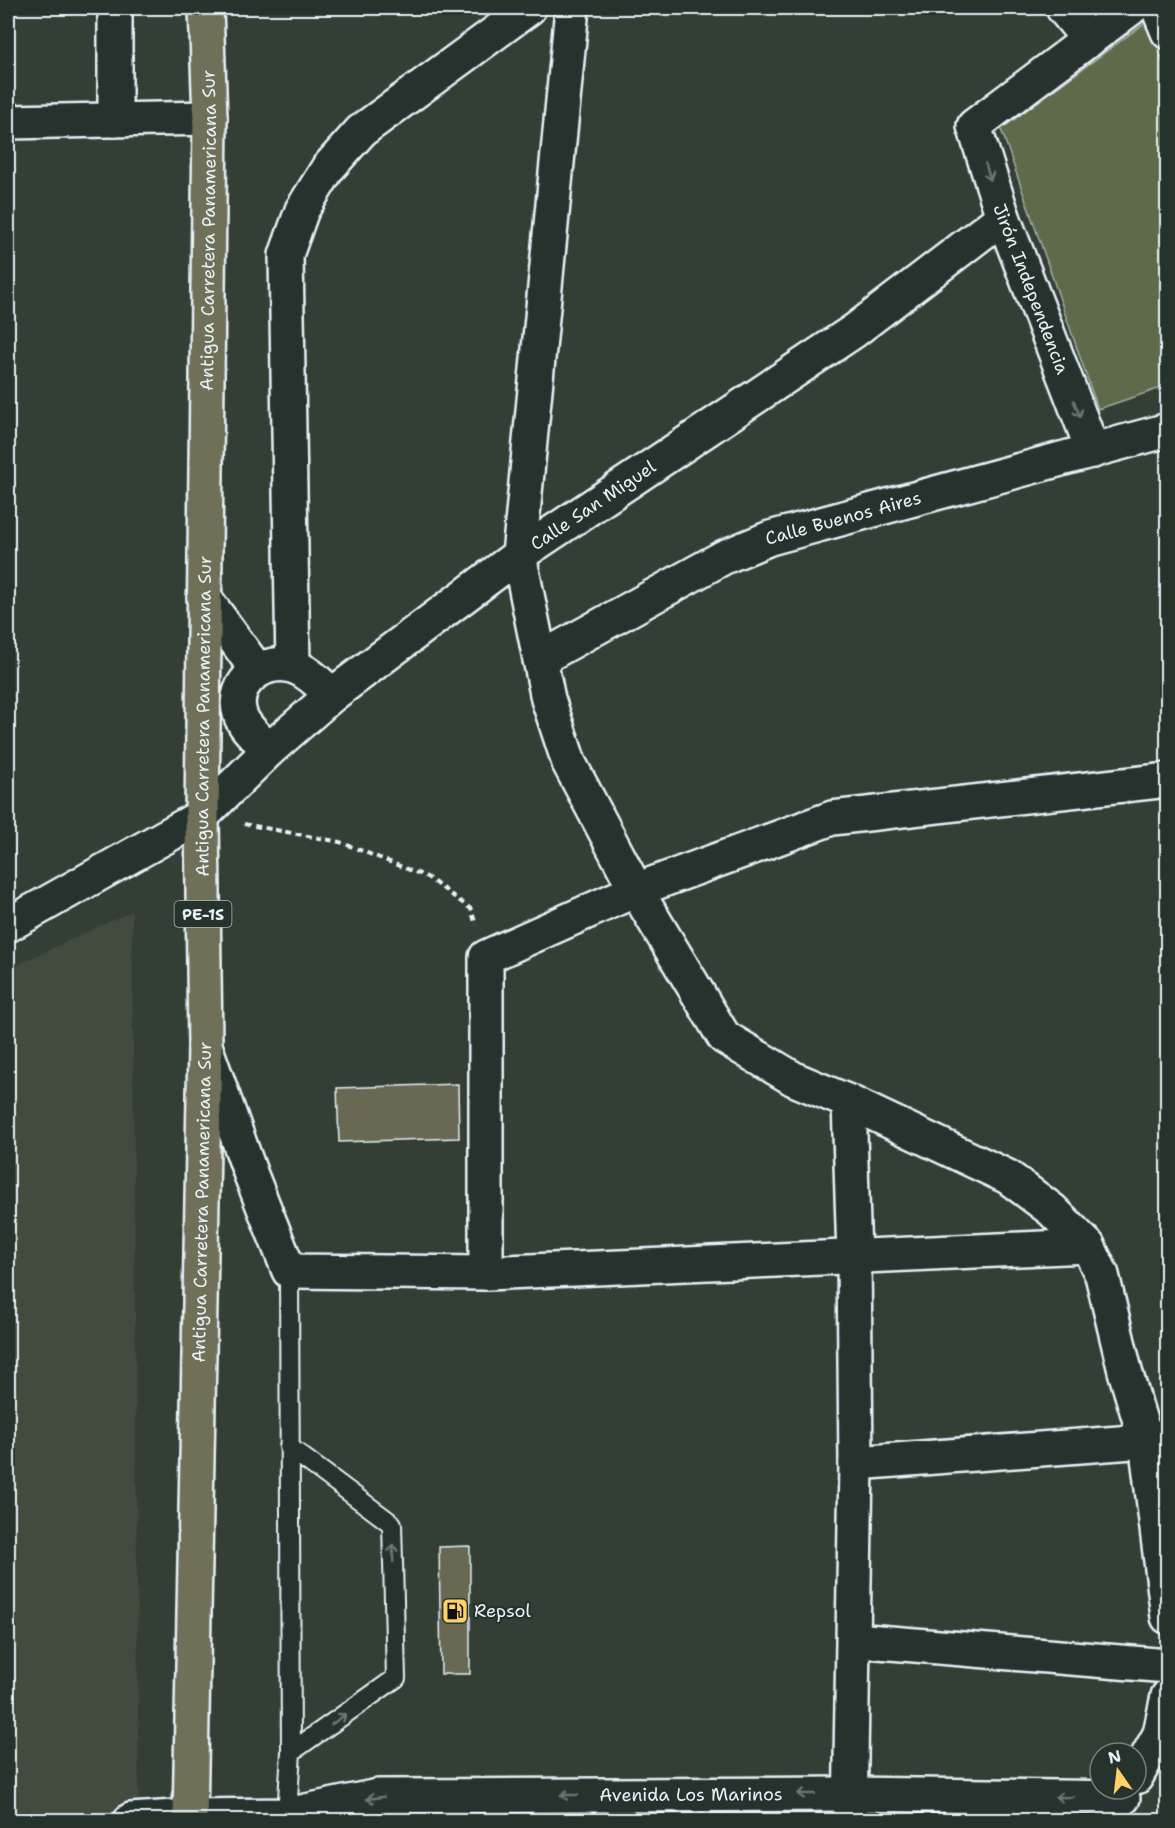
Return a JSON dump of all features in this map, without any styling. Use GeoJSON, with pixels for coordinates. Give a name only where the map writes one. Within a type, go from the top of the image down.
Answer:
{"type":"FeatureCollection","features":[{"type":"Feature","properties":{"kind":"highway","name":"Antigua Carretera Panamericana Sur"},"geometry":{"type":"LineString","coordinates":[[190,1818],[205,1045],[202,816],[210,118],[206,8]]}},
{"type":"Feature","properties":{"kind":"street"},"geometry":{"type":"LineString","coordinates":[[114,120],[115,8]]}},
{"type":"Feature","properties":{"kind":"street"},"geometry":{"type":"LineString","coordinates":[[293,666],[286,255],[302,210],[328,168],[361,131],[529,8]]}},
{"type":"Feature","properties":{"kind":"street"},"geometry":{"type":"LineString","coordinates":[[572,8],[519,555],[548,699],[569,763],[636,890],[724,1037],[794,1079],[849,1102],[1008,1177],[1052,1210],[1088,1246],[1102,1275],[1125,1371],[1157,1439],[1167,1617]]}},
{"type":"Feature","properties":{"kind":"street"},"geometry":{"type":"LineString","coordinates":[[1063,8],[1089,39],[1131,8]]}},
{"type":"Feature","properties":{"kind":"street"},"geometry":{"type":"LineString","coordinates":[[1158,8],[1167,32]]}},
{"type":"Feature","properties":{"kind":"street","name":"Jirón Independencia"},"geometry":{"type":"LineString","coordinates":[[1089,39],[974,126],[1003,217],[1093,451]]}},
{"type":"Feature","properties":{"kind":"street"},"geometry":{"type":"LineString","coordinates":[[8,122],[210,118]]}},
{"type":"Feature","properties":{"kind":"street","name":"Calle San Miguel"},"geometry":{"type":"LineString","coordinates":[[8,925],[202,816],[269,750],[332,695],[519,555],[854,331],[1003,217]]}},
{"type":"Feature","properties":{"kind":"street","name":"Calle Buenos Aires"},"geometry":{"type":"LineString","coordinates":[[540,659],[724,557],[770,538],[1167,430]]}},
{"type":"Feature","properties":{"kind":"street"},"geometry":{"type":"LineString","coordinates":[[204,597],[257,670]]}},
{"type":"Feature","properties":{"kind":"street"},"geometry":{"type":"LineString","coordinates":[[269,750],[247,727],[240,714],[238,702],[247,678],[257,670],[268,666],[293,666],[332,695]]}},
{"type":"Feature","properties":{"kind":"street"},"geometry":{"type":"LineString","coordinates":[[486,1273],[486,957],[636,890],[832,818],[1167,780]]}},
{"type":"Feature","properties":{"kind":"street"},"geometry":{"type":"LineString","coordinates":[[205,1045],[251,1175],[288,1270],[486,1273],[1088,1246]]}},
{"type":"Feature","properties":{"kind":"street"},"geometry":{"type":"LineString","coordinates":[[849,1102],[854,1257],[856,1463],[850,1807]]}},
{"type":"Feature","properties":{"kind":"street"},"geometry":{"type":"LineString","coordinates":[[856,1463],[1157,1439]]}},
{"type":"Feature","properties":{"kind":"street"},"geometry":{"type":"LineString","coordinates":[[854,1640],[1167,1666]]}},
{"type":"Feature","properties":{"kind":"street"},"geometry":{"type":"LineString","coordinates":[[1148,1760],[1164,1733],[1167,1696]]}},
{"type":"Feature","properties":{"kind":"street","name":"Avenida Los Marinos"},"geometry":{"type":"LineString","coordinates":[[131,1821],[190,1818],[295,1819],[378,1796],[850,1807],[1088,1798]]}},
{"type":"Feature","properties":{"kind":"lane"},"geometry":{"type":"LineString","coordinates":[[288,1270],[291,1752],[295,1819]]}},
{"type":"Feature","properties":{"kind":"lane"},"geometry":{"type":"LineString","coordinates":[[289,1447],[392,1524],[396,1678],[291,1752]]}},
{"type":"Feature","properties":{"kind":"path"},"geometry":{"type":"LineString","coordinates":[[202,816],[340,842],[427,877],[471,909],[486,957]]}},
{"type":"Feature","properties":{"kind":"shaded area"},"geometry":{"type":"Polygon","coordinates":[[[132,911],[139,1820],[8,1820],[8,969],[132,911]]]}},
{"type":"Feature","properties":{"kind":"green space"},"geometry":{"type":"Polygon","coordinates":[[[1149,20],[1168,77],[1167,386],[1098,409],[1001,129],[1149,20]]]}},
{"type":"Feature","properties":{"kind":"building"},"geometry":{"type":"Polygon","coordinates":[[[458,1084],[459,1138],[339,1142],[337,1088],[458,1084]]]}},
{"type":"Feature","properties":{"kind":"building","name":"Repsol"},"geometry":{"type":"Polygon","coordinates":[[[470,1546],[470,1674],[441,1674],[439,1547],[470,1546]]]}},
{"type":"Feature","properties":{"kind":"place","name":"Repsol"},"geometry":{"type":"Point","coordinates":[455,1611]}}]}
